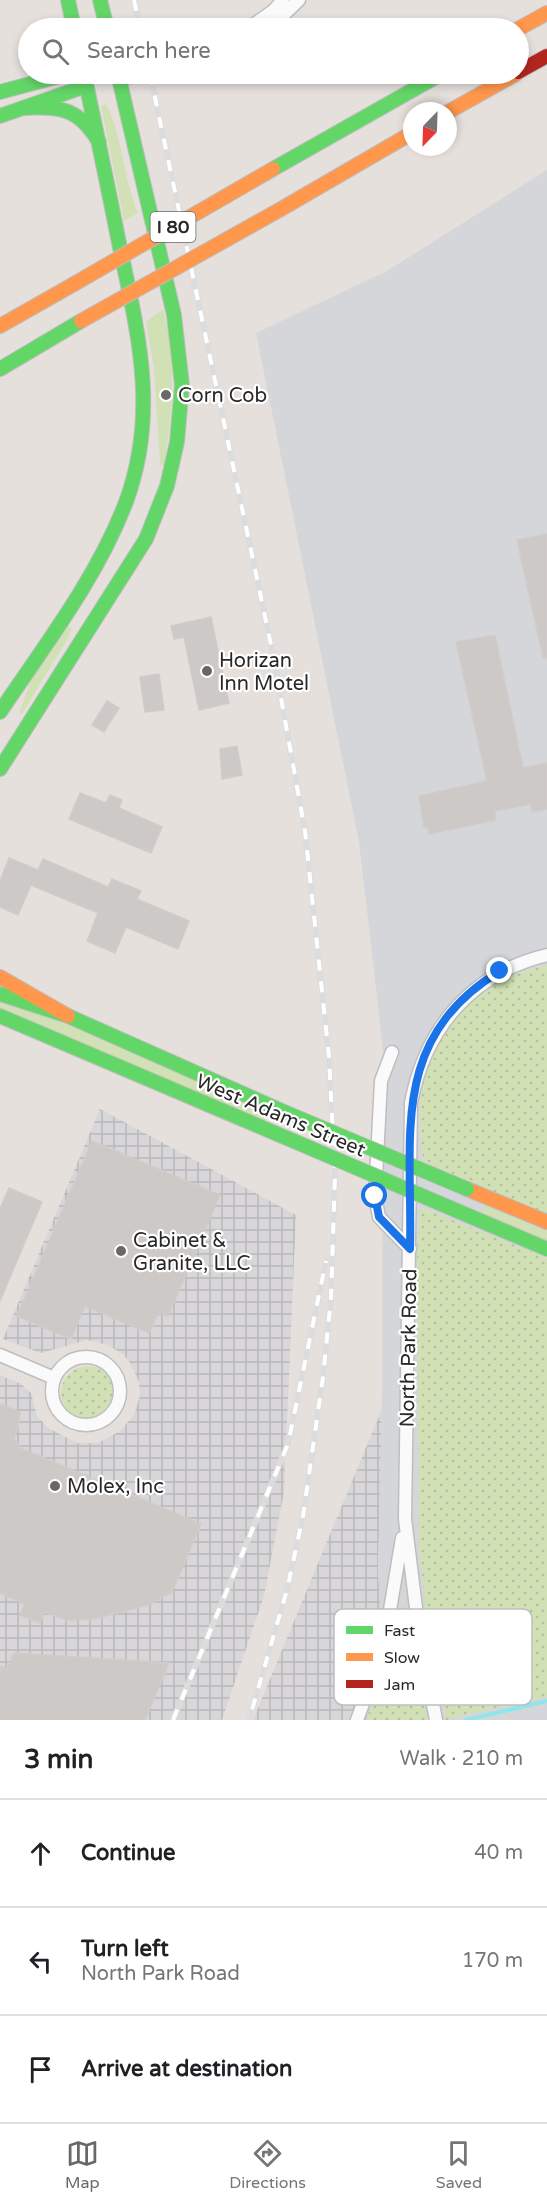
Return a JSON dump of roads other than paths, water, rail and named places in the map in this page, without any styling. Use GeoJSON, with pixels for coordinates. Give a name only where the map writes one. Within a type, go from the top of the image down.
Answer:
{"type":"FeatureCollection","features":[{"type":"Feature","properties":{"kind":"main road"},"geometry":{"type":"LineString","coordinates":[[68,0],[72,18]]}},
{"type":"Feature","properties":{"kind":"main road"},"geometry":{"type":"LineString","coordinates":[[100,0],[104,18]]}},
{"type":"Feature","properties":{"kind":"main road"},"geometry":{"type":"LineString","coordinates":[[529,23],[547,13]]}},
{"type":"Feature","properties":{"kind":"main road"},"geometry":{"type":"LineString","coordinates":[[529,66],[547,56]]}},
{"type":"Feature","properties":{"kind":"main road"},"geometry":{"type":"LineString","coordinates":[[0,92],[30,84]]}},
{"type":"Feature","properties":{"kind":"main road"},"geometry":{"type":"LineString","coordinates":[[0,116],[90,84]]}},
{"type":"Feature","properties":{"kind":"main road"},"geometry":{"type":"LineString","coordinates":[[0,712],[114,532],[130,492],[141,447],[145,381],[140,341],[99,142],[103,84]]}},
{"type":"Feature","properties":{"kind":"main road"},"geometry":{"type":"LineString","coordinates":[[0,769],[146,539],[167,486],[177,442],[182,385],[176,331],[104,84]]}},
{"type":"Feature","properties":{"kind":"main road","name":"I 80"},"geometry":{"type":"LineString","coordinates":[[0,326],[423,84]]}},
{"type":"Feature","properties":{"kind":"main road"},"geometry":{"type":"LineString","coordinates":[[457,107],[498,84]]}},
{"type":"Feature","properties":{"kind":"main road"},"geometry":{"type":"LineString","coordinates":[[23,108],[45,107],[69,111],[85,121],[99,142]]}},
{"type":"Feature","properties":{"kind":"main road","name":"I 80"},"geometry":{"type":"LineString","coordinates":[[0,369],[403,138]]}},
{"type":"Feature","properties":{"kind":"main road"},"geometry":{"type":"LineString","coordinates":[[0,977],[68,1016]]}},
{"type":"Feature","properties":{"kind":"main road","name":"West Adams Street"},"geometry":{"type":"LineString","coordinates":[[0,994],[68,1016],[282,1111],[547,1222]]}},
{"type":"Feature","properties":{"kind":"main road","name":"West Adams Street"},"geometry":{"type":"LineString","coordinates":[[0,1016],[547,1249]]}},
{"type":"Feature","properties":{"kind":"street"},"geometry":{"type":"LineString","coordinates":[[261,18],[283,0]]}},
{"type":"Feature","properties":{"kind":"street"},"geometry":{"type":"LineString","coordinates":[[280,18],[298,0]]}},
{"type":"Feature","properties":{"kind":"street","name":"North Park Road"},"geometry":{"type":"LineString","coordinates":[[393,1609],[405,1519],[411,1103],[417,1077],[431,1040],[454,1008],[483,981],[518,963],[547,955]]}},
{"type":"Feature","properties":{"kind":"street"},"geometry":{"type":"LineString","coordinates":[[392,1052],[381,1082],[375,1196],[379,1217],[410,1249]]}},
{"type":"Feature","properties":{"kind":"street"},"geometry":{"type":"LineString","coordinates":[[0,1355],[54,1378]]}},
{"type":"Feature","properties":{"kind":"street"},"geometry":{"type":"LineString","coordinates":[[93,1358],[113,1370],[120,1387],[118,1404],[104,1420],[94,1424],[73,1423],[63,1417],[52,1399],[54,1378],[70,1361],[93,1358]]}},
{"type":"Feature","properties":{"kind":"street","name":"North Park Road"},"geometry":{"type":"LineString","coordinates":[[405,1519],[415,1609]]}},
{"type":"Feature","properties":{"kind":"street","name":"North Park Road"},"geometry":{"type":"LineString","coordinates":[[357,1720],[363,1705]]}},
{"type":"Feature","properties":{"kind":"street","name":"North Park Road"},"geometry":{"type":"LineString","coordinates":[[433,1705],[436,1720]]}},
{"type":"Feature","properties":{"kind":"waterway"},"geometry":{"type":"LineString","coordinates":[[532,1705],[547,1701]]}},
{"type":"Feature","properties":{"kind":"waterway"},"geometry":{"type":"LineString","coordinates":[[466,1720],[530,1705]]}},
{"type":"Feature","properties":{"kind":"railway"},"geometry":{"type":"LineString","coordinates":[[134,0],[138,18]]}},
{"type":"Feature","properties":{"kind":"railway"},"geometry":{"type":"LineString","coordinates":[[152,84],[274,659],[305,831],[329,1057],[335,1175],[331,1298],[323,1377],[303,1516],[287,1590],[249,1720]]}},
{"type":"Feature","properties":{"kind":"railway"},"geometry":{"type":"LineString","coordinates":[[173,1720],[288,1444],[326,1261]]}},
{"type":"Feature","properties":{"kind":"place","name":"Corn Cob"},"geometry":{"type":"Point","coordinates":[166,395]}},
{"type":"Feature","properties":{"kind":"place","name":"Horizan Inn Motel"},"geometry":{"type":"Point","coordinates":[207,671]}},
{"type":"Feature","properties":{"kind":"place","name":"Cabinet & Granite, LLC"},"geometry":{"type":"Point","coordinates":[121,1251]}},
{"type":"Feature","properties":{"kind":"place","name":"Molex, Inc"},"geometry":{"type":"Point","coordinates":[55,1486]}}]}
